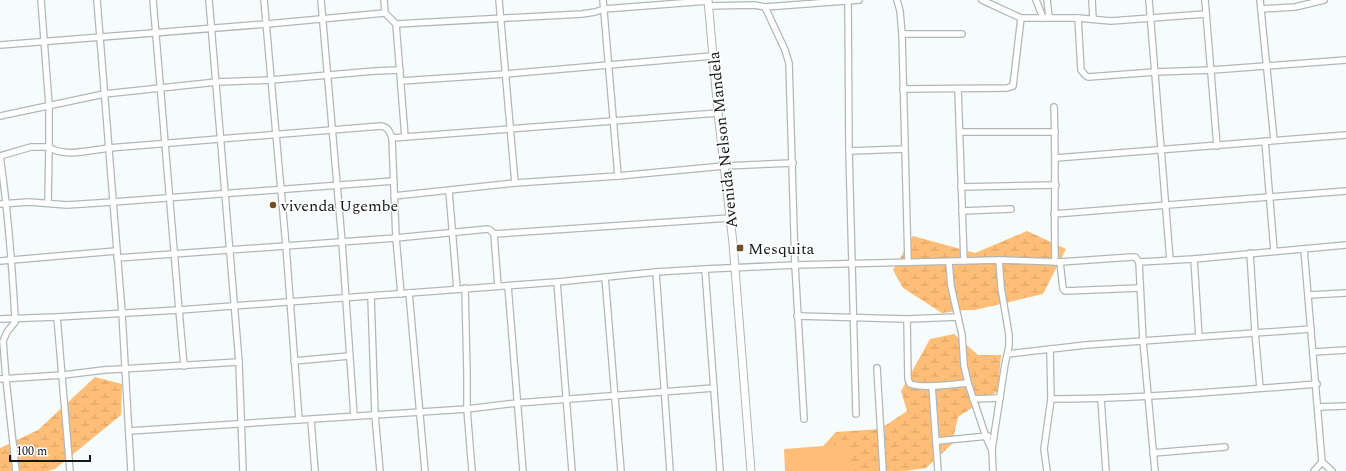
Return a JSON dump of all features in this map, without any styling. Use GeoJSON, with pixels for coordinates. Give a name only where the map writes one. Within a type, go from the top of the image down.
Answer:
{"type":"FeatureCollection","features":[{"type":"Feature","properties":{"kind":"street"},"geometry":{"type":"LineString","coordinates":[[41,0],[49,105],[48,203]]}},
{"type":"Feature","properties":{"kind":"street"},"geometry":{"type":"LineString","coordinates":[[97,0],[122,313],[131,471]]}},
{"type":"Feature","properties":{"kind":"street"},"geometry":{"type":"LineString","coordinates":[[153,0],[168,198],[184,366]]}},
{"type":"Feature","properties":{"kind":"street"},"geometry":{"type":"LineString","coordinates":[[209,0],[217,82],[239,362],[244,471]]}},
{"type":"Feature","properties":{"kind":"street"},"geometry":{"type":"LineString","coordinates":[[264,0],[286,246],[299,420]]}},
{"type":"Feature","properties":{"kind":"street"},"geometry":{"type":"LineString","coordinates":[[321,0],[342,242],[354,416]]}},
{"type":"Feature","properties":{"kind":"street"},"geometry":{"type":"LineString","coordinates":[[384,0],[385,13],[396,24],[406,137]]}},
{"type":"Feature","properties":{"kind":"street"},"geometry":{"type":"LineString","coordinates":[[499,0],[515,184]]}},
{"type":"Feature","properties":{"kind":"street"},"geometry":{"type":"LineString","coordinates":[[603,0],[618,176]]}},
{"type":"Feature","properties":{"kind":"street"},"geometry":{"type":"LineString","coordinates":[[848,0],[849,151],[856,414]]}},
{"type":"Feature","properties":{"kind":"street"},"geometry":{"type":"LineString","coordinates":[[396,24],[582,14],[604,9],[708,2],[765,7],[859,0]]}},
{"type":"Feature","properties":{"kind":"street"},"geometry":{"type":"LineString","coordinates":[[897,0],[900,11],[902,34],[908,262]]}},
{"type":"Feature","properties":{"kind":"street"},"geometry":{"type":"LineString","coordinates":[[982,0],[1022,18],[1078,18],[1111,21],[1206,14]]}},
{"type":"Feature","properties":{"kind":"street"},"geometry":{"type":"LineString","coordinates":[[1036,0],[1046,18]]}},
{"type":"Feature","properties":{"kind":"street"},"geometry":{"type":"LineString","coordinates":[[1046,0],[1046,18]]}},
{"type":"Feature","properties":{"kind":"street"},"geometry":{"type":"LineString","coordinates":[[1092,0],[1093,19]]}},
{"type":"Feature","properties":{"kind":"street"},"geometry":{"type":"LineString","coordinates":[[1149,0],[1170,260]]}},
{"type":"Feature","properties":{"kind":"street"},"geometry":{"type":"LineString","coordinates":[[1205,0],[1212,70],[1217,146]]}},
{"type":"Feature","properties":{"kind":"street"},"geometry":{"type":"LineString","coordinates":[[1260,0],[1274,140]]}},
{"type":"Feature","properties":{"kind":"street"},"geometry":{"type":"LineString","coordinates":[[1261,9],[1295,7],[1324,0]]}},
{"type":"Feature","properties":{"kind":"street","name":"Avenida Nelson Mandela"},"geometry":{"type":"LineString","coordinates":[[708,2],[712,56],[735,267],[751,471]]}},
{"type":"Feature","properties":{"kind":"street"},"geometry":{"type":"LineString","coordinates":[[765,7],[785,50],[789,63],[797,316],[804,418]]}},
{"type":"Feature","properties":{"kind":"street"},"geometry":{"type":"LineString","coordinates":[[0,45],[385,13]]}},
{"type":"Feature","properties":{"kind":"street"},"geometry":{"type":"LineString","coordinates":[[904,89],[1007,88],[1013,86],[1022,18]]}},
{"type":"Feature","properties":{"kind":"street"},"geometry":{"type":"LineString","coordinates":[[1078,18],[1081,70],[1085,76],[1088,77],[1346,60]]}},
{"type":"Feature","properties":{"kind":"street"},"geometry":{"type":"LineString","coordinates":[[902,34],[962,34]]}},
{"type":"Feature","properties":{"kind":"street"},"geometry":{"type":"LineString","coordinates":[[401,81],[506,74],[712,56]]}},
{"type":"Feature","properties":{"kind":"street"},"geometry":{"type":"LineString","coordinates":[[0,116],[104,94],[217,82],[272,80],[327,74],[400,70]]}},
{"type":"Feature","properties":{"kind":"street"},"geometry":{"type":"LineString","coordinates":[[958,89],[964,261]]}},
{"type":"Feature","properties":{"kind":"street"},"geometry":{"type":"LineString","coordinates":[[1054,108],[1056,158],[1054,214],[1057,262],[1063,288],[1065,291],[1140,288]]}},
{"type":"Feature","properties":{"kind":"street"},"geometry":{"type":"LineString","coordinates":[[392,138],[718,113]]}},
{"type":"Feature","properties":{"kind":"street"},"geometry":{"type":"LineString","coordinates":[[16,471],[3,379],[3,341],[16,318],[7,203],[0,156],[31,147],[49,148],[55,152],[60,152],[381,126],[387,128],[392,138],[396,238],[401,294]]}},
{"type":"Feature","properties":{"kind":"street"},"geometry":{"type":"LineString","coordinates":[[960,132],[1055,132]]}},
{"type":"Feature","properties":{"kind":"street"},"geometry":{"type":"LineString","coordinates":[[1056,158],[1346,135]]}},
{"type":"Feature","properties":{"kind":"street"},"geometry":{"type":"LineString","coordinates":[[1265,141],[1274,251]]}},
{"type":"Feature","properties":{"kind":"street"},"geometry":{"type":"LineString","coordinates":[[849,151],[905,149]]}},
{"type":"Feature","properties":{"kind":"street"},"geometry":{"type":"LineString","coordinates":[[394,196],[724,166],[793,163]]}},
{"type":"Feature","properties":{"kind":"street"},"geometry":{"type":"LineString","coordinates":[[0,204],[29,202],[67,205],[225,195],[394,181]]}},
{"type":"Feature","properties":{"kind":"street"},"geometry":{"type":"LineString","coordinates":[[961,187],[1056,185]]}},
{"type":"Feature","properties":{"kind":"street"},"geometry":{"type":"LineString","coordinates":[[1054,214],[1346,190]]}},
{"type":"Feature","properties":{"kind":"street"},"geometry":{"type":"LineString","coordinates":[[449,191],[457,289]]}},
{"type":"Feature","properties":{"kind":"street"},"geometry":{"type":"LineString","coordinates":[[962,211],[1011,209]]}},
{"type":"Feature","properties":{"kind":"street"},"geometry":{"type":"LineString","coordinates":[[494,234],[730,218]]}},
{"type":"Feature","properties":{"kind":"street"},"geometry":{"type":"LineString","coordinates":[[117,258],[396,238],[488,229],[494,234],[498,286]]}},
{"type":"Feature","properties":{"kind":"street"},"geometry":{"type":"LineString","coordinates":[[1139,262],[1194,259],[1250,253],[1346,246]]}},
{"type":"Feature","properties":{"kind":"street"},"geometry":{"type":"LineString","coordinates":[[1304,249],[1314,352],[1322,462],[1332,471]]}},
{"type":"Feature","properties":{"kind":"street"},"geometry":{"type":"LineString","coordinates":[[0,260],[116,251]]}},
{"type":"Feature","properties":{"kind":"street"},"geometry":{"type":"LineString","coordinates":[[1250,253],[1260,388]]}},
{"type":"Feature","properties":{"kind":"street"},"geometry":{"type":"LineString","coordinates":[[0,319],[179,310],[345,297],[409,294],[656,272],[735,267],[999,260],[1057,262],[1134,257],[1139,262],[1143,342],[1155,471]]}},
{"type":"Feature","properties":{"kind":"street"},"geometry":{"type":"LineString","coordinates":[[1194,259],[1199,337]]}},
{"type":"Feature","properties":{"kind":"street"},"geometry":{"type":"LineString","coordinates":[[993,471],[992,450],[1009,346],[1009,335],[1000,287],[999,260]]}},
{"type":"Feature","properties":{"kind":"street"},"geometry":{"type":"LineString","coordinates":[[949,262],[951,286],[962,335],[964,366],[973,399],[992,450]]}},
{"type":"Feature","properties":{"kind":"street"},"geometry":{"type":"LineString","coordinates":[[705,269],[720,471]]}},
{"type":"Feature","properties":{"kind":"street"},"geometry":{"type":"LineString","coordinates":[[656,272],[670,471]]}},
{"type":"Feature","properties":{"kind":"street"},"geometry":{"type":"LineString","coordinates":[[605,277],[621,471]]}},
{"type":"Feature","properties":{"kind":"street"},"geometry":{"type":"LineString","coordinates":[[557,282],[572,471]]}},
{"type":"Feature","properties":{"kind":"street"},"geometry":{"type":"LineString","coordinates":[[508,286],[523,471]]}},
{"type":"Feature","properties":{"kind":"street"},"geometry":{"type":"LineString","coordinates":[[465,288],[467,372],[466,409],[472,471]]}},
{"type":"Feature","properties":{"kind":"street"},"geometry":{"type":"LineString","coordinates":[[1309,295],[1346,293]]}},
{"type":"Feature","properties":{"kind":"street"},"geometry":{"type":"LineString","coordinates":[[409,294],[425,471]]}},
{"type":"Feature","properties":{"kind":"street"},"geometry":{"type":"LineString","coordinates":[[371,296],[375,414],[380,471]]}},
{"type":"Feature","properties":{"kind":"street"},"geometry":{"type":"LineString","coordinates":[[797,316],[853,318],[958,317]]}},
{"type":"Feature","properties":{"kind":"street"},"geometry":{"type":"LineString","coordinates":[[57,317],[70,471]]}},
{"type":"Feature","properties":{"kind":"street"},"geometry":{"type":"LineString","coordinates":[[907,318],[909,382],[913,385],[932,386],[968,383]]}},
{"type":"Feature","properties":{"kind":"street"},"geometry":{"type":"LineString","coordinates":[[1008,354],[1050,349],[1255,332],[1311,329]]}},
{"type":"Feature","properties":{"kind":"street"},"geometry":{"type":"LineString","coordinates":[[1047,471],[1044,449],[1051,399],[1050,349]]}},
{"type":"Feature","properties":{"kind":"street"},"geometry":{"type":"LineString","coordinates":[[1314,352],[1346,350]]}},
{"type":"Feature","properties":{"kind":"street"},"geometry":{"type":"LineString","coordinates":[[294,361],[349,356]]}},
{"type":"Feature","properties":{"kind":"street"},"geometry":{"type":"LineString","coordinates":[[3,379],[63,375],[104,370],[239,362]]}},
{"type":"Feature","properties":{"kind":"street"},"geometry":{"type":"LineString","coordinates":[[877,368],[883,471]]}},
{"type":"Feature","properties":{"kind":"street"},"geometry":{"type":"LineString","coordinates":[[1051,399],[1148,397],[1316,384]]}},
{"type":"Feature","properties":{"kind":"street"},"geometry":{"type":"LineString","coordinates":[[932,386],[938,471]]}},
{"type":"Feature","properties":{"kind":"street"},"geometry":{"type":"LineString","coordinates":[[129,431],[466,409],[517,403],[714,388]]}},
{"type":"Feature","properties":{"kind":"street"},"geometry":{"type":"LineString","coordinates":[[973,399],[1000,398]]}},
{"type":"Feature","properties":{"kind":"street"},"geometry":{"type":"LineString","coordinates":[[1101,399],[1106,471]]}},
{"type":"Feature","properties":{"kind":"street"},"geometry":{"type":"LineString","coordinates":[[1318,408],[1346,406]]}},
{"type":"Feature","properties":{"kind":"street"},"geometry":{"type":"LineString","coordinates":[[310,420],[315,471]]}},
{"type":"Feature","properties":{"kind":"street"},"geometry":{"type":"LineString","coordinates":[[937,441],[994,435]]}},
{"type":"Feature","properties":{"kind":"street"},"geometry":{"type":"LineString","coordinates":[[1153,453],[1225,448]]}},
{"type":"Feature","properties":{"kind":"street"},"geometry":{"type":"LineString","coordinates":[[1314,471],[1322,462]]}},
{"type":"Feature","properties":{"kind":"green space"},"geometry":{"type":"Polygon","coordinates":[[[1027,231],[1066,249],[1043,294],[975,310],[942,313],[903,288],[893,270],[913,236],[975,253],[1027,231]]]}},
{"type":"Feature","properties":{"kind":"green space"},"geometry":{"type":"Polygon","coordinates":[[[954,334],[978,355],[1001,355],[998,391],[958,417],[952,444],[926,468],[905,471],[800,471],[836,432],[880,429],[907,411],[901,391],[930,339],[954,334]]]}},
{"type":"Feature","properties":{"kind":"green space"},"geometry":{"type":"Polygon","coordinates":[[[95,377],[122,384],[121,415],[55,469],[48,471],[0,471],[0,448],[38,430],[95,377]]]}},
{"type":"Feature","properties":{"kind":"green space"},"geometry":{"type":"Polygon","coordinates":[[[850,444],[852,471],[785,471],[784,449],[850,444]]]}},
{"type":"Feature","properties":{"kind":"place","name":"vivenda Ugembe"},"geometry":{"type":"Point","coordinates":[273,205]}},
{"type":"Feature","properties":{"kind":"place","name":"Mesquita"},"geometry":{"type":"Point","coordinates":[740,248]}}]}
